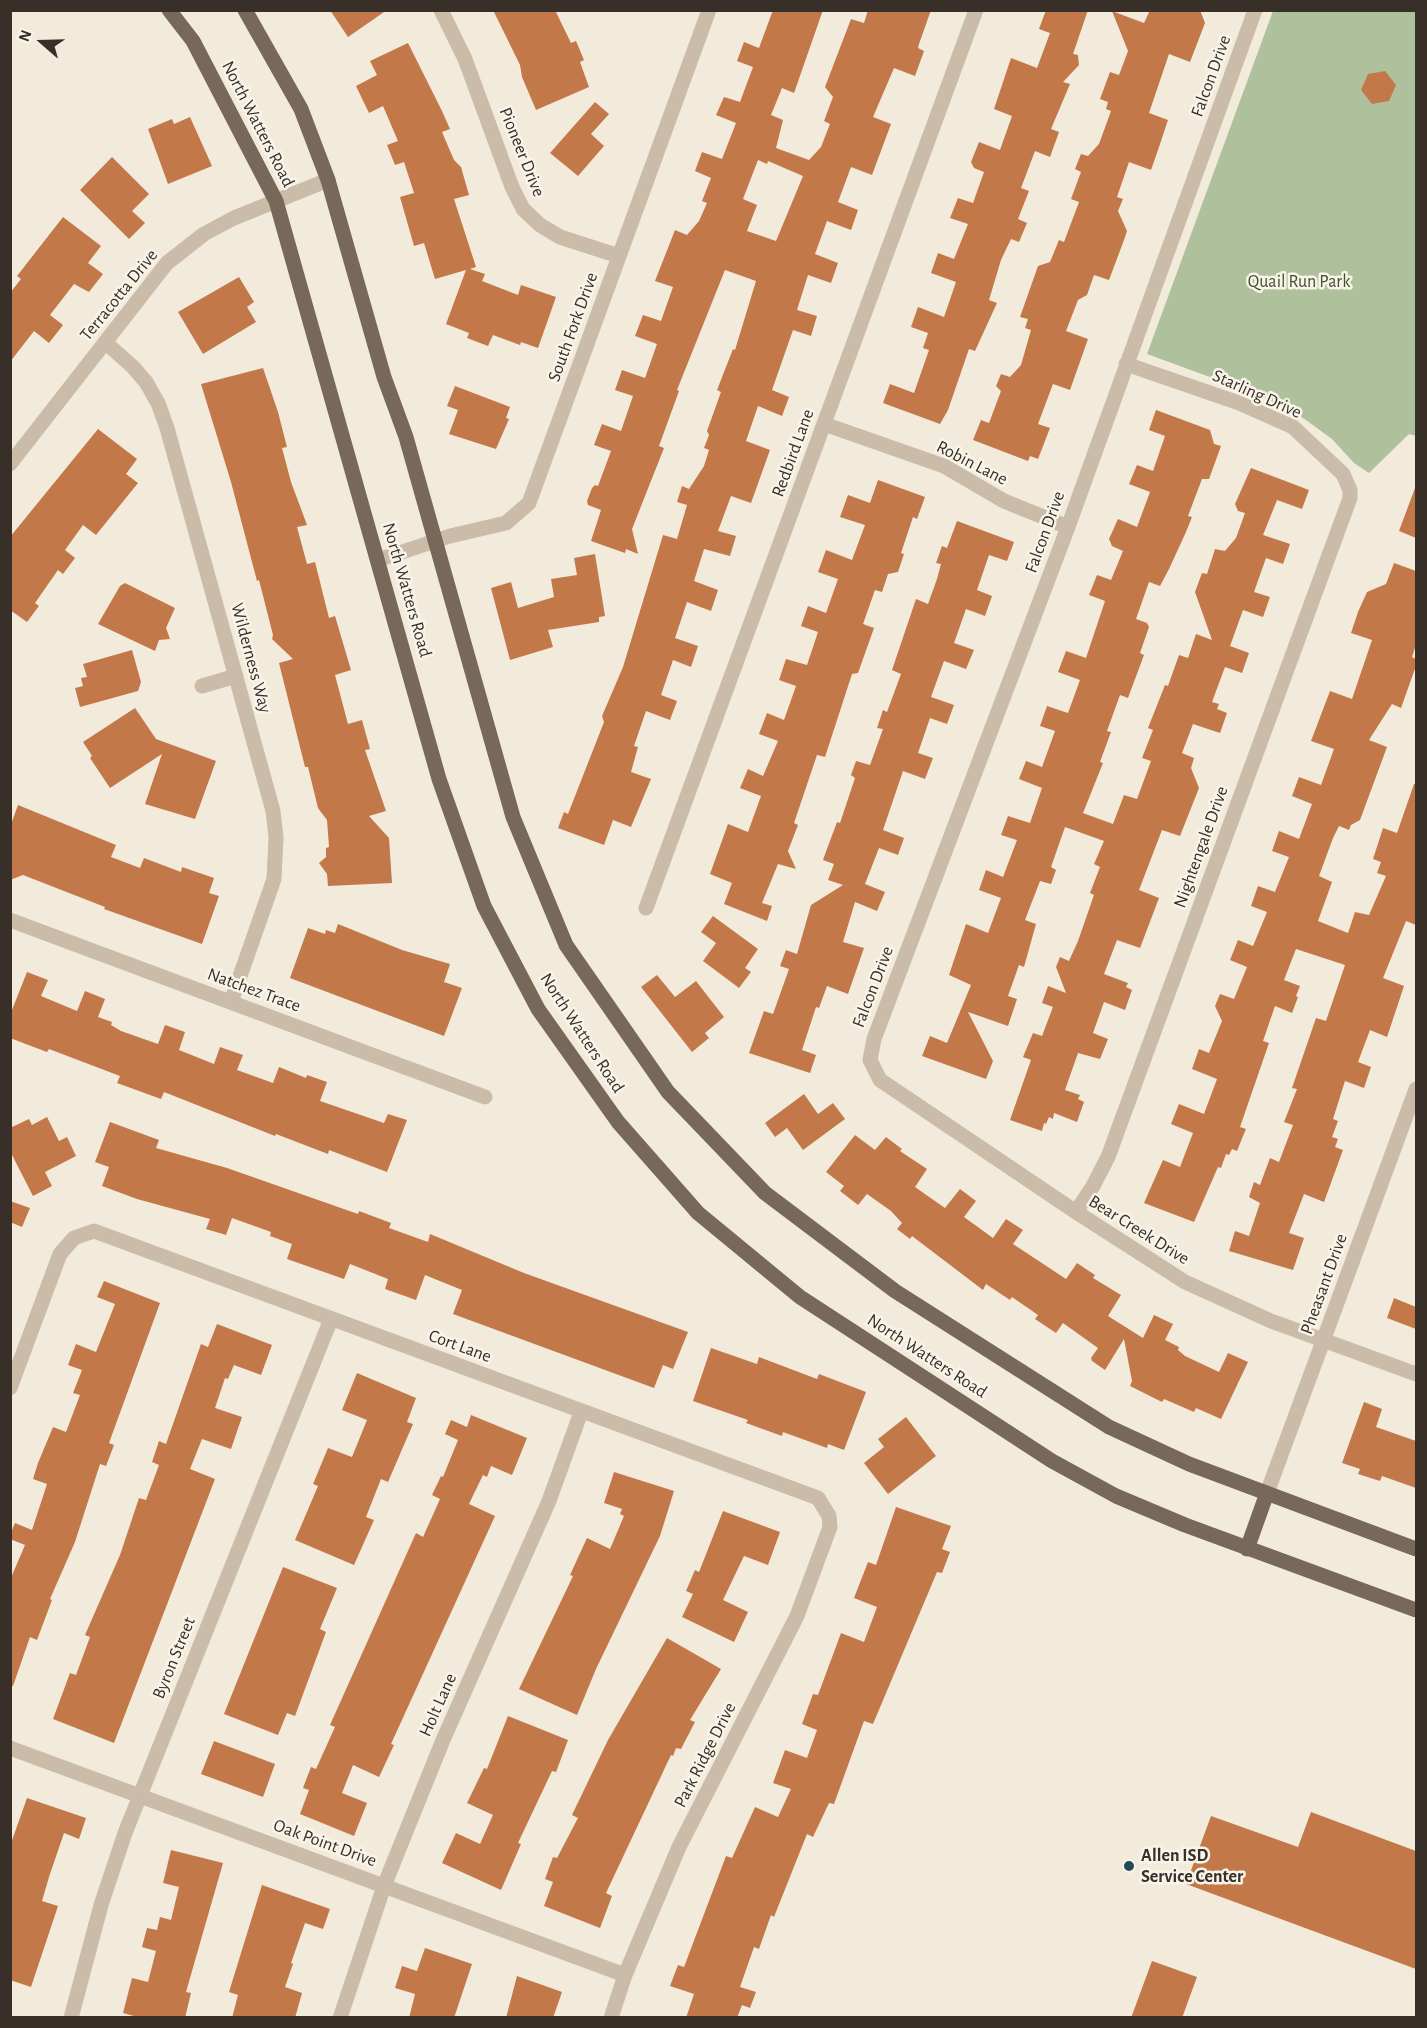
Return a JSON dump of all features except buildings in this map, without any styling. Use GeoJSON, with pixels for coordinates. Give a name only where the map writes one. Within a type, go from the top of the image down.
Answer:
{"type":"FeatureCollection","features":[{"type":"Feature","properties":{"kind":"main road","name":"North Watters Road"},"geometry":{"type":"LineString","coordinates":[[169,10],[193,41],[276,201],[439,779],[484,906],[538,1009],[618,1122],[698,1212],[800,1297],[1052,1461],[1116,1496],[1247,1549],[1416,1610]]}},
{"type":"Feature","properties":{"kind":"main road","name":"North Watters Road"},"geometry":{"type":"LineString","coordinates":[[245,10],[301,109],[328,180],[384,377],[406,437],[513,817],[566,945],[668,1092],[765,1193],[895,1291],[1109,1427],[1189,1464],[1416,1549]]}},
{"type":"Feature","properties":{"kind":"main road"},"geometry":{"type":"LineString","coordinates":[[1247,1549],[1267,1493]]}},
{"type":"Feature","properties":{"kind":"street","name":"Pioneer Drive"},"geometry":{"type":"LineString","coordinates":[[441,10],[465,59],[512,187],[523,209],[540,225],[560,237],[619,256]]}},
{"type":"Feature","properties":{"kind":"street","name":"South Fork Drive"},"geometry":{"type":"LineString","coordinates":[[378,560],[506,523],[529,503],[710,10]]}},
{"type":"Feature","properties":{"kind":"street","name":"Redbird Lane"},"geometry":{"type":"LineString","coordinates":[[646,908],[976,10]]}},
{"type":"Feature","properties":{"kind":"street","name":"Falcon Drive"},"geometry":{"type":"LineString","coordinates":[[872,1066],[871,1049],[1068,527],[1255,10]]}},
{"type":"Feature","properties":{"kind":"street","name":"Terracotta Drive"},"geometry":{"type":"LineString","coordinates":[[10,464],[167,263],[204,234],[234,218],[328,180]]}},
{"type":"Feature","properties":{"kind":"street","name":"Wilderness Way"},"geometry":{"type":"LineString","coordinates":[[105,342],[133,367],[158,403],[273,811],[276,860],[271,891],[231,1002]]}},
{"type":"Feature","properties":{"kind":"street","name":"Starling Drive"},"geometry":{"type":"LineString","coordinates":[[1126,364],[1239,403],[1293,427],[1343,474],[1350,490]]}},
{"type":"Feature","properties":{"kind":"street","name":"Robin Lane"},"geometry":{"type":"LineString","coordinates":[[824,424],[944,466],[1004,501],[1068,527]]}},
{"type":"Feature","properties":{"kind":"street","name":"Nightengale Drive"},"geometry":{"type":"LineString","coordinates":[[1076,1212],[1108,1157],[1347,507],[1350,490]]}},
{"type":"Feature","properties":{"kind":"street"},"geometry":{"type":"LineString","coordinates":[[202,686],[236,676]]}},
{"type":"Feature","properties":{"kind":"street","name":"Natchez Trace"},"geometry":{"type":"LineString","coordinates":[[10,920],[485,1097]]}},
{"type":"Feature","properties":{"kind":"street","name":"Bear Creek Drive"},"geometry":{"type":"LineString","coordinates":[[872,1066],[880,1080],[1076,1212],[1185,1282],[1271,1321],[1416,1374]]}},
{"type":"Feature","properties":{"kind":"street","name":"Pheasant Drive"},"geometry":{"type":"LineString","coordinates":[[1267,1493],[1416,1089]]}},
{"type":"Feature","properties":{"kind":"street","name":"Cort Lane"},"geometry":{"type":"LineString","coordinates":[[10,1388],[60,1254],[74,1238],[94,1231],[581,1412],[808,1492],[818,1498],[827,1511]]}},
{"type":"Feature","properties":{"kind":"street","name":"Byron Street"},"geometry":{"type":"LineString","coordinates":[[71,2018],[102,1905],[140,1796],[331,1319]]}},
{"type":"Feature","properties":{"kind":"street","name":"Holt Lane"},"geometry":{"type":"LineString","coordinates":[[340,2018],[384,1886],[443,1740],[549,1501],[581,1412]]}},
{"type":"Feature","properties":{"kind":"street","name":"Park Ridge Drive"},"geometry":{"type":"LineString","coordinates":[[611,2018],[625,1975],[679,1847],[797,1616],[827,1538],[830,1527],[827,1511]]}},
{"type":"Feature","properties":{"kind":"street","name":"Oak Point Drive"},"geometry":{"type":"LineString","coordinates":[[10,1748],[625,1975]]}},
{"type":"Feature","properties":{"kind":"green space","name":"Quail Run Park"},"geometry":{"type":"Polygon","coordinates":[[[1273,11],[1416,11],[1416,436],[1409,434],[1369,473],[1354,463],[1332,439],[1299,415],[1259,395],[1147,354],[1273,11]]]}},
{"type":"Feature","properties":{"kind":"place","name":"Allen ISD Service Center"},"geometry":{"type":"Point","coordinates":[1129,1866]}}]}
